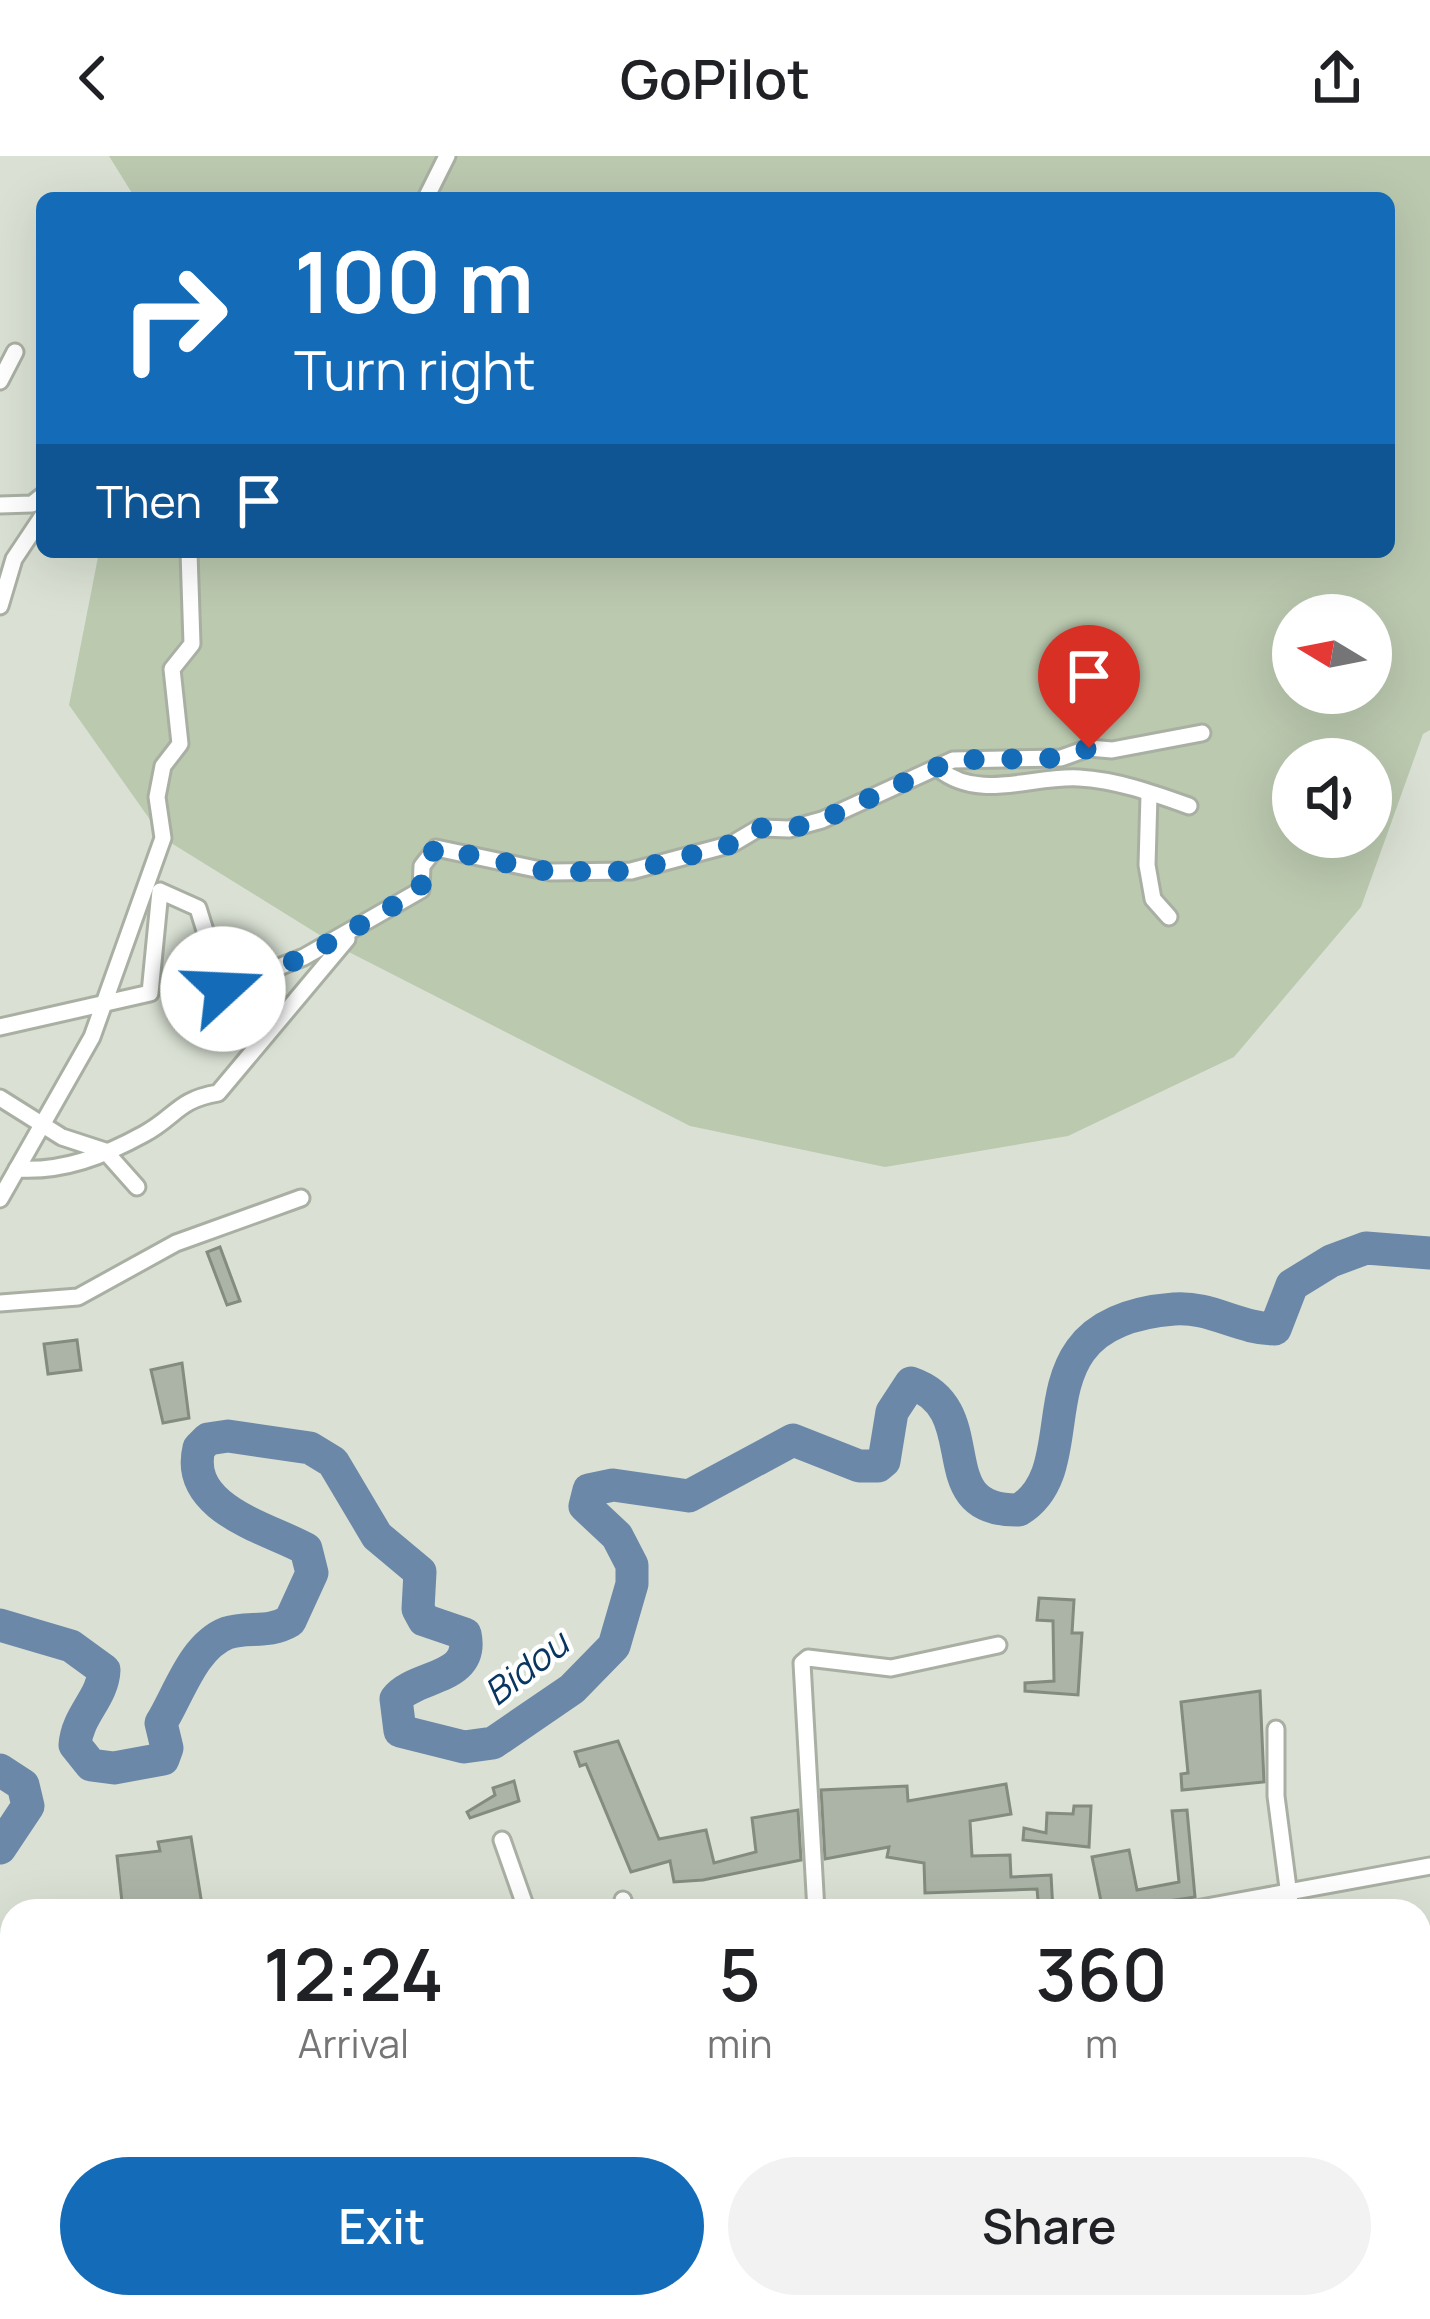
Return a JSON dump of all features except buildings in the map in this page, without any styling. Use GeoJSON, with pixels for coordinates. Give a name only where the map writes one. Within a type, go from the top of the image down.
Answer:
{"type":"FeatureCollection","features":[{"type":"Feature","properties":{"kind":"street"},"geometry":{"type":"LineString","coordinates":[[429,192],[447,156]]}},
{"type":"Feature","properties":{"kind":"street"},"geometry":{"type":"LineString","coordinates":[[0,381],[15,352]]}},
{"type":"Feature","properties":{"kind":"street"},"geometry":{"type":"LineString","coordinates":[[0,505],[36,501]]}},
{"type":"Feature","properties":{"kind":"street"},"geometry":{"type":"LineString","coordinates":[[0,606],[23,538],[36,524]]}},
{"type":"Feature","properties":{"kind":"street"},"geometry":{"type":"LineString","coordinates":[[0,1199],[92,1037],[163,838],[157,797],[164,766],[180,744],[172,669],[192,644],[189,558]]}},
{"type":"Feature","properties":{"kind":"street"},"geometry":{"type":"LineString","coordinates":[[0,1028],[63,1016],[103,1000],[150,993],[160,891],[198,908],[223,989],[358,929],[421,890],[422,866],[436,848],[550,872],[631,871],[732,844],[759,828],[789,829],[822,820],[962,758],[1060,758],[1089,748],[1112,750],[1202,733]]}},
{"type":"Feature","properties":{"kind":"street"},"geometry":{"type":"LineString","coordinates":[[939,769],[977,784],[1029,786],[1079,778],[1125,784],[1189,806]]}},
{"type":"Feature","properties":{"kind":"street"},"geometry":{"type":"LineString","coordinates":[[1149,795],[1147,865],[1153,899],[1169,917]]}},
{"type":"Feature","properties":{"kind":"street"},"geometry":{"type":"LineString","coordinates":[[16,1168],[74,1166],[145,1133],[190,1098],[218,1093],[358,929]]}},
{"type":"Feature","properties":{"kind":"street"},"geometry":{"type":"LineString","coordinates":[[0,1098],[62,1137],[105,1151],[137,1187]]}},
{"type":"Feature","properties":{"kind":"street"},"geometry":{"type":"LineString","coordinates":[[0,1303],[78,1297],[176,1243],[301,1198]]}},
{"type":"Feature","properties":{"kind":"street"},"geometry":{"type":"LineString","coordinates":[[815,1899],[802,1663],[808,1658],[891,1668],[998,1645]]}},
{"type":"Feature","properties":{"kind":"street"},"geometry":{"type":"LineString","coordinates":[[1276,1729],[1276,1796],[1289,1899]]}},
{"type":"Feature","properties":{"kind":"street"},"geometry":{"type":"LineString","coordinates":[[502,1840],[523,1899]]}},
{"type":"Feature","properties":{"kind":"street"},"geometry":{"type":"LineString","coordinates":[[1246,1899],[1430,1866]]}},
{"type":"Feature","properties":{"kind":"green space"},"geometry":{"type":"Polygon","coordinates":[[[109,156],[1430,156],[1430,730],[1423,734],[1392,820],[1392,738],[1272,738],[1272,858],[1379,858],[1361,907],[1234,1057],[1068,1136],[885,1167],[690,1126],[339,947],[163,838],[69,705],[98,558],[1395,558],[1395,192],[131,192],[109,156]]]}},
{"type":"Feature","properties":{"kind":"waterway","name":"Bidou"},"geometry":{"type":"LineString","coordinates":[[0,1625],[71,1646],[104,1670],[75,1745],[91,1765],[114,1768],[163,1759],[167,1748],[161,1723],[205,1648],[227,1633],[290,1621],[312,1573],[306,1549],[251,1524],[216,1501],[198,1469],[199,1448],[208,1439],[228,1436],[310,1448],[333,1462],[377,1536],[420,1572],[418,1609],[424,1620],[465,1634],[466,1649],[453,1669],[396,1699],[400,1731],[464,1747],[493,1743],[572,1689],[614,1646],[632,1584],[632,1565],[617,1536],[585,1506],[589,1490],[613,1485],[689,1496],[793,1440],[859,1466],[878,1466],[884,1461],[892,1412],[911,1383],[934,1396],[948,1415],[973,1495],[991,1506],[1019,1510],[1040,1489],[1051,1461],[1071,1366],[1090,1339],[1122,1319],[1174,1309],[1275,1329],[1292,1285],[1331,1261],[1366,1248],[1430,1253]]}},
{"type":"Feature","properties":{"kind":"waterway","name":"Bidou"},"geometry":{"type":"LineString","coordinates":[[0,1770],[23,1785],[28,1806],[0,1848]]}},
{"type":"Feature","properties":{"kind":"route"},"geometry":{"type":"LineString","coordinates":[[223,989],[304,957],[421,890],[425,881],[422,866],[436,848],[507,867],[564,873],[631,871],[732,844],[759,828],[775,831],[822,820],[953,760],[1060,758],[1089,748]]}}]}
